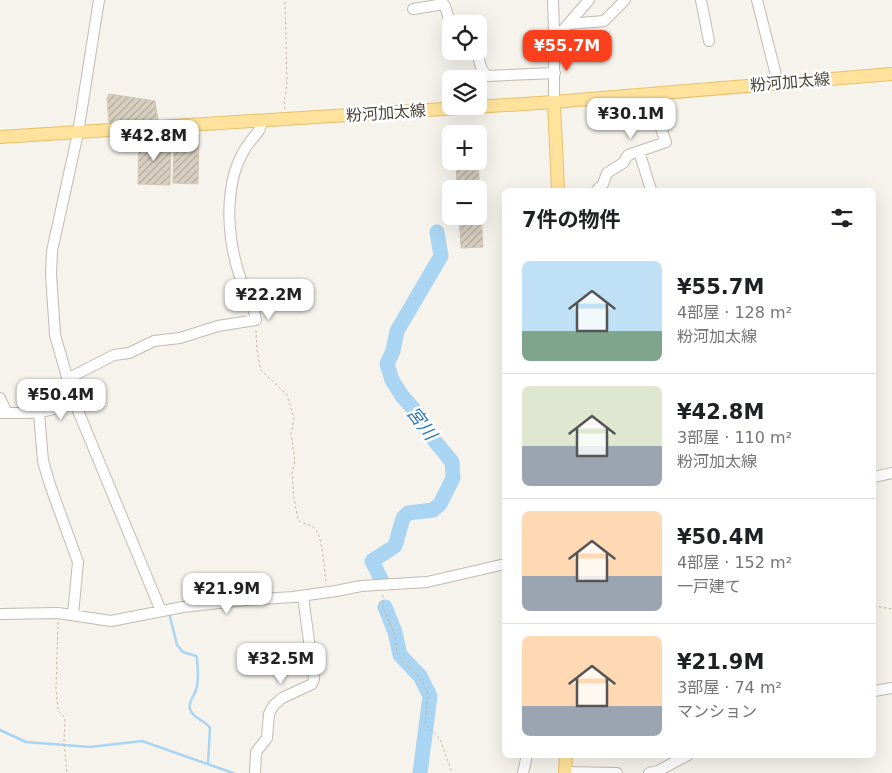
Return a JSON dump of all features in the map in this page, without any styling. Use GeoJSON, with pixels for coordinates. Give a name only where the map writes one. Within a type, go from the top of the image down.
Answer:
{"type":"FeatureCollection","features":[{"type":"Feature","properties":{"kind":"main road","name":"粉河加太線"},"geometry":{"type":"LineString","coordinates":[[0,137],[554,102],[892,74]]}},
{"type":"Feature","properties":{"kind":"main road"},"geometry":{"type":"LineString","coordinates":[[554,102],[558,188]]}},
{"type":"Feature","properties":{"kind":"main road"},"geometry":{"type":"LineString","coordinates":[[566,758],[566,772]]}},
{"type":"Feature","properties":{"kind":"street"},"geometry":{"type":"LineString","coordinates":[[99,0],[78,133],[52,251],[51,274],[55,334],[74,401],[161,610]]}},
{"type":"Feature","properties":{"kind":"street"},"geometry":{"type":"LineString","coordinates":[[553,0],[554,34],[556,38]]}},
{"type":"Feature","properties":{"kind":"street"},"geometry":{"type":"LineString","coordinates":[[554,102],[554,45],[556,38],[589,0]]}},
{"type":"Feature","properties":{"kind":"street"},"geometry":{"type":"LineString","coordinates":[[569,24],[604,21],[625,0]]}},
{"type":"Feature","properties":{"kind":"street"},"geometry":{"type":"LineString","coordinates":[[701,0],[709,41]]}},
{"type":"Feature","properties":{"kind":"street"},"geometry":{"type":"LineString","coordinates":[[757,0],[778,83]]}},
{"type":"Feature","properties":{"kind":"street"},"geometry":{"type":"LineString","coordinates":[[413,9],[438,5],[442,1],[448,15]]}},
{"type":"Feature","properties":{"kind":"street"},"geometry":{"type":"LineString","coordinates":[[479,60],[484,73],[488,76],[554,73]]}},
{"type":"Feature","properties":{"kind":"street"},"geometry":{"type":"LineString","coordinates":[[598,188],[603,184],[607,173],[623,163],[628,155],[666,142],[654,110],[655,94]]}},
{"type":"Feature","properties":{"kind":"street"},"geometry":{"type":"LineString","coordinates":[[67,379],[114,356],[129,352],[154,341],[180,338],[218,326],[256,320],[250,298],[237,268],[231,247],[230,230],[232,187],[236,169],[248,145],[262,127],[262,121]]}},
{"type":"Feature","properties":{"kind":"street"},"geometry":{"type":"LineString","coordinates":[[639,150],[650,188]]}},
{"type":"Feature","properties":{"kind":"street"},"geometry":{"type":"LineString","coordinates":[[0,398],[4,413],[39,413],[58,410],[74,401]]}},
{"type":"Feature","properties":{"kind":"street"},"geometry":{"type":"LineString","coordinates":[[39,413],[43,461],[78,562],[73,615]]}},
{"type":"Feature","properties":{"kind":"street"},"geometry":{"type":"LineString","coordinates":[[876,477],[892,473]]}},
{"type":"Feature","properties":{"kind":"street"},"geometry":{"type":"LineString","coordinates":[[0,614],[58,613],[112,620],[161,610],[246,600],[303,596],[361,586],[428,582],[502,565]]}},
{"type":"Feature","properties":{"kind":"street"},"geometry":{"type":"LineString","coordinates":[[255,773],[256,752],[267,738],[269,714],[273,706],[282,698],[312,684],[314,678],[303,596]]}},
{"type":"Feature","properties":{"kind":"street"},"geometry":{"type":"LineString","coordinates":[[876,691],[892,688]]}},
{"type":"Feature","properties":{"kind":"street"},"geometry":{"type":"LineString","coordinates":[[523,773],[527,758]]}},
{"type":"Feature","properties":{"kind":"street"},"geometry":{"type":"LineString","coordinates":[[655,772],[682,758]]}},
{"type":"Feature","properties":{"kind":"street"},"geometry":{"type":"LineString","coordinates":[[566,772],[617,773]]}},
{"type":"Feature","properties":{"kind":"path"},"geometry":{"type":"LineString","coordinates":[[286,0],[287,85],[284,102],[287,119]]}},
{"type":"Feature","properties":{"kind":"path"},"geometry":{"type":"LineString","coordinates":[[256,320],[257,351],[261,370],[287,395],[294,418],[291,434],[295,461],[292,473],[298,520],[303,524],[314,527],[320,534],[327,592]]}},
{"type":"Feature","properties":{"kind":"path"},"geometry":{"type":"LineString","coordinates":[[383,584],[383,607],[394,633],[398,656],[419,677],[427,691],[425,724],[440,739],[452,773]]}},
{"type":"Feature","properties":{"kind":"path"},"geometry":{"type":"LineString","coordinates":[[876,606],[892,609]]}},
{"type":"Feature","properties":{"kind":"path"},"geometry":{"type":"LineString","coordinates":[[58,613],[56,688],[58,710],[65,718],[64,748],[67,773]]}},
{"type":"Feature","properties":{"kind":"building"},"geometry":{"type":"Polygon","coordinates":[[[109,94],[155,101],[158,120],[109,123],[107,98],[109,94]]]}},
{"type":"Feature","properties":{"kind":"building"},"geometry":{"type":"Polygon","coordinates":[[[174,133],[199,134],[198,184],[173,183],[174,133]]]}},
{"type":"Feature","properties":{"kind":"building"},"geometry":{"type":"Polygon","coordinates":[[[139,138],[171,139],[170,185],[138,184],[139,138]]]}},
{"type":"Feature","properties":{"kind":"building"},"geometry":{"type":"Polygon","coordinates":[[[456,170],[479,170],[479,180],[457,180],[456,170]]]}},
{"type":"Feature","properties":{"kind":"building"},"geometry":{"type":"Polygon","coordinates":[[[460,225],[482,225],[483,247],[461,248],[460,225]]]}},
{"type":"Feature","properties":{"kind":"waterway","name":"宮川"},"geometry":{"type":"LineString","coordinates":[[382,581],[372,561],[395,546],[403,518],[408,513],[433,510],[440,504],[453,478],[452,462],[426,430],[418,414],[402,396],[392,380],[387,364],[393,351],[397,331],[441,256],[437,232]]}},
{"type":"Feature","properties":{"kind":"waterway","name":"宮川"},"geometry":{"type":"LineString","coordinates":[[385,607],[395,632],[400,655],[420,676],[430,696],[420,773]]}},
{"type":"Feature","properties":{"kind":"waterway"},"geometry":{"type":"LineString","coordinates":[[169,613],[177,645],[183,652],[197,658],[198,683],[190,701],[190,706],[193,715],[210,728],[208,764]]}},
{"type":"Feature","properties":{"kind":"waterway"},"geometry":{"type":"LineString","coordinates":[[0,730],[26,742],[90,747],[142,741],[233,773]]}}]}
